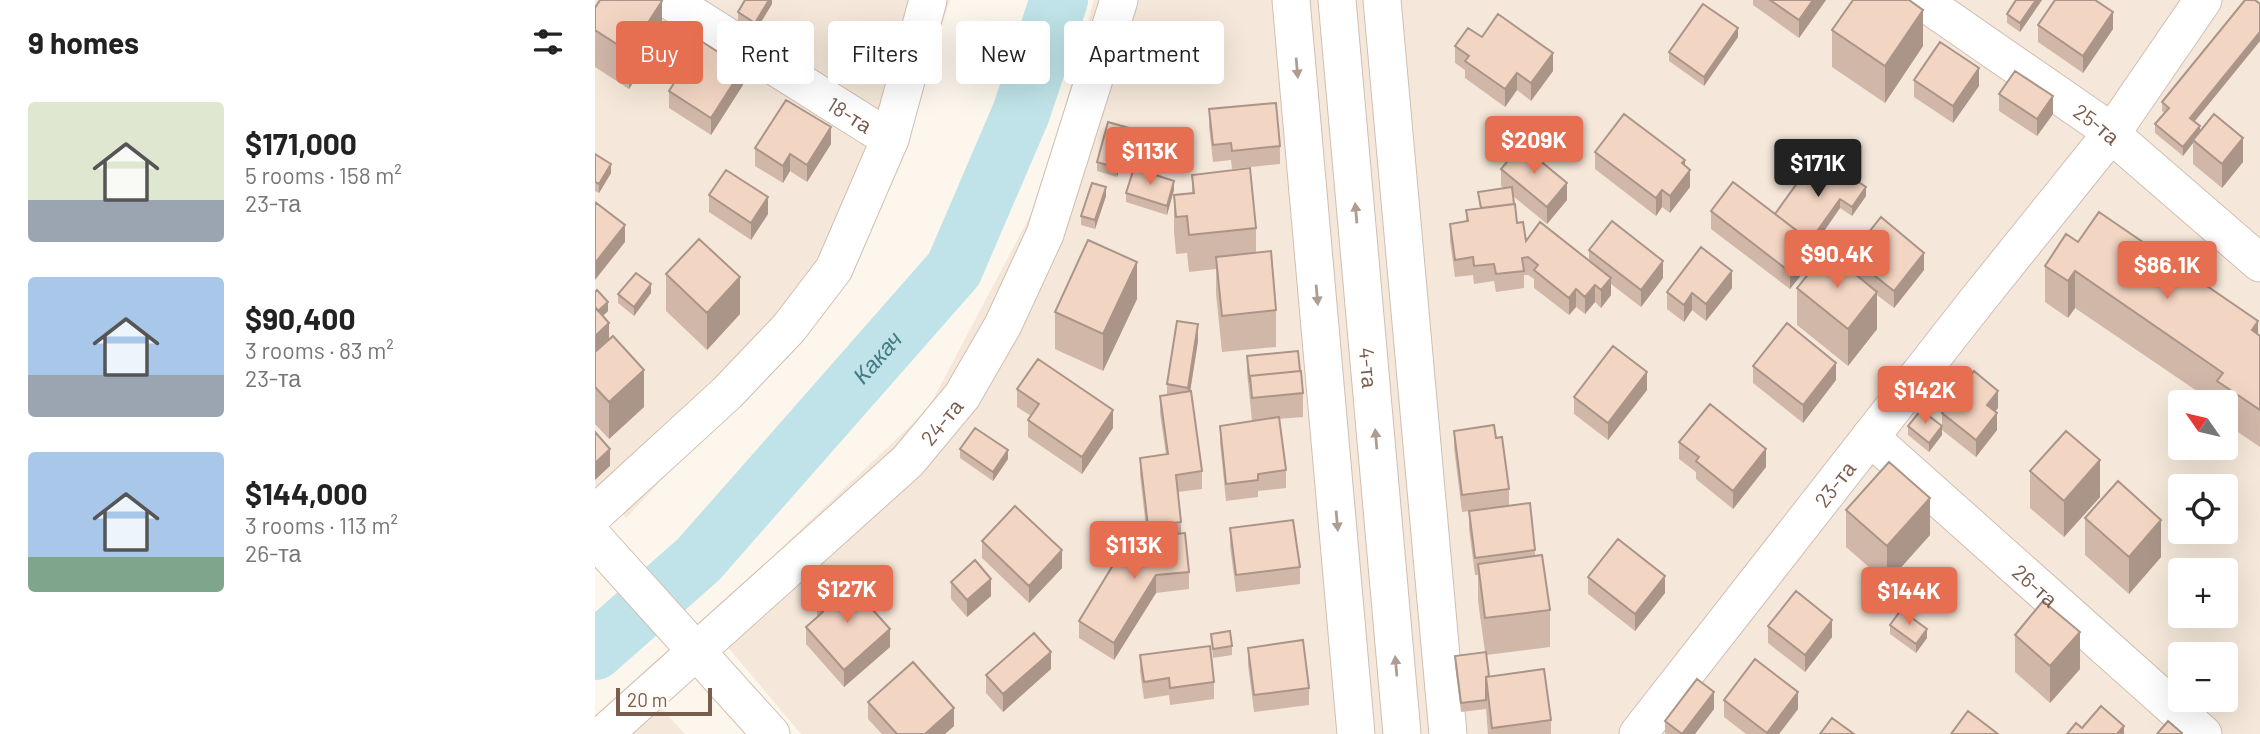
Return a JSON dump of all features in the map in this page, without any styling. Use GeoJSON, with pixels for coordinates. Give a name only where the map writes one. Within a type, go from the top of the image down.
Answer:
{"type":"FeatureCollection","features":[{"type":"Feature","properties":{"kind":"street","name":"18-та"},"geometry":{"type":"LineString","coordinates":[[669,0],[890,139]]}},
{"type":"Feature","properties":{"kind":"street"},"geometry":{"type":"LineString","coordinates":[[595,514],[727,393],[789,328],[834,269],[890,139],[928,0]]}},
{"type":"Feature","properties":{"kind":"street","name":"24-та"},"geometry":{"type":"LineString","coordinates":[[604,734],[684,638],[908,461],[962,396],[1003,325],[1045,233],[1119,0]]}},
{"type":"Feature","properties":{"kind":"street"},"geometry":{"type":"LineString","coordinates":[[1291,0],[1356,734]]}},
{"type":"Feature","properties":{"kind":"street","name":"4-та"},"geometry":{"type":"LineString","coordinates":[[1337,0],[1402,734]]}},
{"type":"Feature","properties":{"kind":"street"},"geometry":{"type":"LineString","coordinates":[[1383,0],[1448,734]]}},
{"type":"Feature","properties":{"kind":"street","name":"25-та"},"geometry":{"type":"LineString","coordinates":[[1921,0],[2096,121],[2260,262]]}},
{"type":"Feature","properties":{"kind":"street","name":"23-та"},"geometry":{"type":"LineString","coordinates":[[1638,734],[2111,134],[2203,0]]}},
{"type":"Feature","properties":{"kind":"street","name":"26-та"},"geometry":{"type":"LineString","coordinates":[[1870,437],[2203,734]]}},
{"type":"Feature","properties":{"kind":"street"},"geometry":{"type":"LineString","coordinates":[[599,544],[771,734]]}},
{"type":"Feature","properties":{"kind":"shaded area"},"geometry":{"type":"Polygon","coordinates":[[[595,0],[950,0],[942,25],[942,21],[828,21],[828,84],[923,84],[905,138],[832,297],[626,518],[595,484],[595,0]]]}},
{"type":"Feature","properties":{"kind":"shaded area"},"geometry":{"type":"Polygon","coordinates":[[[1094,0],[2260,0],[2260,734],[801,734],[705,620],[928,409],[1040,197],[1071,84],[1224,84],[1224,21],[1088,21],[1094,0]]]}},
{"type":"Feature","properties":{"kind":"shaded area"},"geometry":{"type":"Polygon","coordinates":[[[640,685],[685,734],[595,734],[640,685]]]}},
{"type":"Feature","properties":{"kind":"building"},"geometry":{"type":"Polygon","coordinates":[[[600,0],[662,1],[649,21],[616,21],[616,44],[595,30],[595,8],[600,0]]]}},
{"type":"Feature","properties":{"kind":"building"},"geometry":{"type":"Polygon","coordinates":[[[745,0],[769,0],[756,21],[738,12],[745,0]]]}},
{"type":"Feature","properties":{"kind":"building"},"geometry":{"type":"Polygon","coordinates":[[[1770,0],[1813,0],[1799,20],[1770,0]]]}},
{"type":"Feature","properties":{"kind":"building"},"geometry":{"type":"Polygon","coordinates":[[[1853,0],[1909,0],[1923,10],[1885,66],[1832,30],[1853,0]]]}},
{"type":"Feature","properties":{"kind":"building"},"geometry":{"type":"Polygon","coordinates":[[[2016,0],[2036,0],[2020,23],[2007,14],[2016,0]]]}},
{"type":"Feature","properties":{"kind":"building"},"geometry":{"type":"Polygon","coordinates":[[[2055,0],[2095,0],[2113,12],[2083,56],[2038,25],[2055,0]]]}},
{"type":"Feature","properties":{"kind":"building"},"geometry":{"type":"Polygon","coordinates":[[[2245,0],[2255,0],[2260,4],[2260,32],[2190,118],[2200,126],[2183,147],[2155,124],[2169,108],[2162,102],[2245,0]]]}},
{"type":"Feature","properties":{"kind":"building"},"geometry":{"type":"Polygon","coordinates":[[[1703,4],[1738,28],[1704,77],[1669,52],[1703,4]]]}},
{"type":"Feature","properties":{"kind":"building"},"geometry":{"type":"Polygon","coordinates":[[[1498,14],[1553,53],[1531,83],[1517,73],[1505,89],[1465,61],[1469,56],[1455,46],[1468,28],[1482,37],[1498,14]]]}},
{"type":"Feature","properties":{"kind":"building"},"geometry":{"type":"Polygon","coordinates":[[[703,42],[717,51],[717,84],[733,84],[711,118],[669,91],[673,84],[703,84],[703,42]]]}},
{"type":"Feature","properties":{"kind":"building"},"geometry":{"type":"Polygon","coordinates":[[[1940,42],[1979,68],[1953,106],[1914,80],[1940,42]]]}},
{"type":"Feature","properties":{"kind":"building"},"geometry":{"type":"Polygon","coordinates":[[[2015,71],[2053,96],[2037,119],[1999,94],[2015,71]]]}},
{"type":"Feature","properties":{"kind":"building"},"geometry":{"type":"Polygon","coordinates":[[[786,100],[831,127],[807,165],[790,154],[783,166],[755,148],[786,100]]]}},
{"type":"Feature","properties":{"kind":"building"},"geometry":{"type":"Polygon","coordinates":[[[1276,103],[1280,146],[1232,151],[1231,143],[1213,145],[1209,109],[1276,103]]]}},
{"type":"Feature","properties":{"kind":"building"},"geometry":{"type":"Polygon","coordinates":[[[1624,114],[1685,160],[1682,163],[1690,170],[1670,196],[1662,190],[1656,198],[1595,152],[1624,114]]]}},
{"type":"Feature","properties":{"kind":"building"},"geometry":{"type":"Polygon","coordinates":[[[2214,114],[2243,138],[2222,164],[2193,140],[2214,114]]]}},
{"type":"Feature","properties":{"kind":"building"},"geometry":{"type":"Polygon","coordinates":[[[1108,122],[1129,128],[1117,168],[1097,162],[1108,122]]]}},
{"type":"Feature","properties":{"kind":"building"},"geometry":{"type":"Polygon","coordinates":[[[1521,145],[1567,183],[1547,207],[1501,169],[1521,145]]]}},
{"type":"Feature","properties":{"kind":"building"},"geometry":{"type":"Polygon","coordinates":[[[595,154],[611,164],[599,184],[595,182],[595,154]]]}},
{"type":"Feature","properties":{"kind":"building"},"geometry":{"type":"Polygon","coordinates":[[[1813,161],[1830,173],[1834,166],[1866,187],[1852,207],[1840,199],[1810,241],[1775,214],[1813,161]]]}},
{"type":"Feature","properties":{"kind":"building"},"geometry":{"type":"Polygon","coordinates":[[[1134,168],[1174,181],[1167,206],[1126,193],[1134,168]]]}},
{"type":"Feature","properties":{"kind":"building"},"geometry":{"type":"Polygon","coordinates":[[[1250,168],[1256,228],[1189,235],[1187,216],[1176,217],[1174,195],[1194,193],[1192,175],[1250,168]]]}},
{"type":"Feature","properties":{"kind":"building"},"geometry":{"type":"Polygon","coordinates":[[[726,170],[768,197],[751,223],[709,195],[726,170]]]}},
{"type":"Feature","properties":{"kind":"building"},"geometry":{"type":"Polygon","coordinates":[[[1733,182],[1813,243],[1790,272],[1711,211],[1733,182]]]}},
{"type":"Feature","properties":{"kind":"building"},"geometry":{"type":"Polygon","coordinates":[[[1092,183],[1106,187],[1095,220],[1081,216],[1092,183]]]}},
{"type":"Feature","properties":{"kind":"building"},"geometry":{"type":"Polygon","coordinates":[[[1512,187],[1514,204],[1481,208],[1478,192],[1512,187]]]}},
{"type":"Feature","properties":{"kind":"building"},"geometry":{"type":"Polygon","coordinates":[[[595,202],[625,225],[595,263],[595,202]]]}},
{"type":"Feature","properties":{"kind":"building"},"geometry":{"type":"Polygon","coordinates":[[[1515,204],[1517,223],[1523,222],[1526,241],[1540,222],[1611,278],[1601,290],[1595,285],[1585,297],[1576,289],[1569,298],[1534,270],[1538,265],[1528,257],[1522,258],[1524,271],[1496,274],[1494,264],[1474,266],[1473,257],[1455,260],[1450,224],[1468,221],[1466,210],[1515,204]]]}},
{"type":"Feature","properties":{"kind":"building"},"geometry":{"type":"Polygon","coordinates":[[[2099,212],[2258,321],[2252,330],[2260,336],[2260,410],[2238,395],[2238,390],[2230,390],[2217,381],[2223,373],[2075,271],[2068,281],[2045,266],[2066,234],[2078,242],[2099,212]]]}},
{"type":"Feature","properties":{"kind":"building"},"geometry":{"type":"Polygon","coordinates":[[[1881,217],[1924,253],[1894,291],[1850,256],[1881,217]]]}},
{"type":"Feature","properties":{"kind":"building"},"geometry":{"type":"Polygon","coordinates":[[[1612,221],[1663,261],[1641,290],[1589,250],[1612,221]]]}},
{"type":"Feature","properties":{"kind":"building"},"geometry":{"type":"Polygon","coordinates":[[[699,239],[740,277],[707,313],[666,274],[699,239]]]}},
{"type":"Feature","properties":{"kind":"building"},"geometry":{"type":"Polygon","coordinates":[[[1088,240],[1137,262],[1103,334],[1055,312],[1088,240]]]}},
{"type":"Feature","properties":{"kind":"building"},"geometry":{"type":"Polygon","coordinates":[[[1701,247],[1732,271],[1706,304],[1692,293],[1684,305],[1667,292],[1701,247]]]}},
{"type":"Feature","properties":{"kind":"building"},"geometry":{"type":"Polygon","coordinates":[[[1271,251],[1276,310],[1222,316],[1216,257],[1271,251]]]}},
{"type":"Feature","properties":{"kind":"building"},"geometry":{"type":"Polygon","coordinates":[[[1827,251],[1877,292],[1848,329],[1797,288],[1827,251]]]}},
{"type":"Feature","properties":{"kind":"building"},"geometry":{"type":"Polygon","coordinates":[[[636,273],[651,284],[634,307],[618,294],[636,273]]]}},
{"type":"Feature","properties":{"kind":"building"},"geometry":{"type":"Polygon","coordinates":[[[597,290],[608,302],[598,311],[595,307],[597,290]]]}},
{"type":"Feature","properties":{"kind":"building"},"geometry":{"type":"Polygon","coordinates":[[[595,307],[609,323],[595,336],[595,307]]]}},
{"type":"Feature","properties":{"kind":"building"},"geometry":{"type":"Polygon","coordinates":[[[1177,321],[1198,324],[1188,388],[1167,384],[1177,321]]]}},
{"type":"Feature","properties":{"kind":"building"},"geometry":{"type":"Polygon","coordinates":[[[1787,323],[1836,363],[1803,405],[1753,366],[1787,323]]]}},
{"type":"Feature","properties":{"kind":"building"},"geometry":{"type":"Polygon","coordinates":[[[613,336],[644,370],[609,402],[595,387],[595,352],[613,336]]]}},
{"type":"Feature","properties":{"kind":"building"},"geometry":{"type":"Polygon","coordinates":[[[1613,346],[1647,372],[1608,423],[1574,397],[1613,346]]]}},
{"type":"Feature","properties":{"kind":"building"},"geometry":{"type":"Polygon","coordinates":[[[1298,351],[1300,371],[1250,376],[1250,383],[1247,356],[1298,351]]]}},
{"type":"Feature","properties":{"kind":"building"},"geometry":{"type":"Polygon","coordinates":[[[1038,359],[1113,410],[1082,457],[1028,420],[1039,404],[1017,389],[1038,359]]]}},
{"type":"Feature","properties":{"kind":"building"},"geometry":{"type":"Polygon","coordinates":[[[1301,371],[1303,393],[1252,398],[1250,376],[1301,371]]]}},
{"type":"Feature","properties":{"kind":"building"},"geometry":{"type":"Polygon","coordinates":[[[1974,371],[1998,391],[1987,405],[1997,413],[1976,440],[1942,413],[1974,371]]]}},
{"type":"Feature","properties":{"kind":"building"},"geometry":{"type":"Polygon","coordinates":[[[1191,391],[1202,471],[1176,475],[1181,522],[1148,526],[1140,458],[1168,454],[1160,396],[1191,391]]]}},
{"type":"Feature","properties":{"kind":"building"},"geometry":{"type":"Polygon","coordinates":[[[1710,404],[1766,449],[1733,491],[1696,461],[1699,457],[1679,442],[1710,404]]]}},
{"type":"Feature","properties":{"kind":"building"},"geometry":{"type":"Polygon","coordinates":[[[1921,410],[1942,426],[1929,443],[1908,426],[1921,410]]]}},
{"type":"Feature","properties":{"kind":"building"},"geometry":{"type":"Polygon","coordinates":[[[1279,417],[1286,470],[1258,474],[1258,480],[1226,484],[1220,426],[1279,417]]]}},
{"type":"Feature","properties":{"kind":"building"},"geometry":{"type":"Polygon","coordinates":[[[1494,425],[1496,438],[1502,437],[1509,489],[1462,495],[1454,431],[1494,425]]]}},
{"type":"Feature","properties":{"kind":"building"},"geometry":{"type":"Polygon","coordinates":[[[975,428],[1008,450],[993,472],[960,449],[975,428]]]}},
{"type":"Feature","properties":{"kind":"building"},"geometry":{"type":"Polygon","coordinates":[[[2066,431],[2100,460],[2064,501],[2030,471],[2066,431]]]}},
{"type":"Feature","properties":{"kind":"building"},"geometry":{"type":"Polygon","coordinates":[[[595,432],[610,449],[595,463],[595,432]]]}},
{"type":"Feature","properties":{"kind":"building"},"geometry":{"type":"Polygon","coordinates":[[[1889,462],[1930,498],[1887,546],[1846,510],[1889,462]]]}},
{"type":"Feature","properties":{"kind":"building"},"geometry":{"type":"Polygon","coordinates":[[[2118,481],[2161,520],[2129,557],[2085,518],[2118,481]]]}},
{"type":"Feature","properties":{"kind":"building"},"geometry":{"type":"Polygon","coordinates":[[[1530,503],[1535,550],[1475,558],[1469,511],[1530,503]]]}},
{"type":"Feature","properties":{"kind":"building"},"geometry":{"type":"Polygon","coordinates":[[[1015,506],[1062,550],[1029,586],[982,541],[1015,506]]]}},
{"type":"Feature","properties":{"kind":"building"},"geometry":{"type":"Polygon","coordinates":[[[1293,520],[1300,567],[1236,575],[1230,528],[1293,520]]]}},
{"type":"Feature","properties":{"kind":"building"},"geometry":{"type":"Polygon","coordinates":[[[1185,533],[1189,572],[1156,575],[1114,643],[1079,621],[1129,539],[1185,533]]]}},
{"type":"Feature","properties":{"kind":"building"},"geometry":{"type":"Polygon","coordinates":[[[1618,539],[1665,576],[1635,614],[1588,577],[1618,539]]]}},
{"type":"Feature","properties":{"kind":"building"},"geometry":{"type":"Polygon","coordinates":[[[1542,555],[1550,610],[1485,618],[1478,564],[1542,555]]]}},
{"type":"Feature","properties":{"kind":"building"},"geometry":{"type":"Polygon","coordinates":[[[975,560],[991,579],[967,600],[951,582],[975,560]]]}},
{"type":"Feature","properties":{"kind":"building"},"geometry":{"type":"Polygon","coordinates":[[[846,580],[890,629],[844,670],[806,627],[823,612],[817,605],[846,580]]]}},
{"type":"Feature","properties":{"kind":"building"},"geometry":{"type":"Polygon","coordinates":[[[1796,591],[1832,620],[1805,655],[1768,626],[1796,591]]]}},
{"type":"Feature","properties":{"kind":"building"},"geometry":{"type":"Polygon","coordinates":[[[2043,601],[2080,632],[2050,666],[2015,635],[2043,601]]]}},
{"type":"Feature","properties":{"kind":"building"},"geometry":{"type":"Polygon","coordinates":[[[1901,610],[1927,629],[1916,644],[1890,625],[1901,610]]]}},
{"type":"Feature","properties":{"kind":"building"},"geometry":{"type":"Polygon","coordinates":[[[1230,631],[1232,646],[1213,649],[1211,634],[1230,631]]]}},
{"type":"Feature","properties":{"kind":"building"},"geometry":{"type":"Polygon","coordinates":[[[1034,633],[1051,652],[1003,694],[986,675],[1034,633]]]}},
{"type":"Feature","properties":{"kind":"building"},"geometry":{"type":"Polygon","coordinates":[[[1303,640],[1309,688],[1254,695],[1248,648],[1303,640]]]}},
{"type":"Feature","properties":{"kind":"building"},"geometry":{"type":"Polygon","coordinates":[[[1210,646],[1214,682],[1170,688],[1169,678],[1144,682],[1140,655],[1210,646]]]}},
{"type":"Feature","properties":{"kind":"building"},"geometry":{"type":"Polygon","coordinates":[[[1486,652],[1489,676],[1486,677],[1486,700],[1461,703],[1455,656],[1486,652]]]}},
{"type":"Feature","properties":{"kind":"building"},"geometry":{"type":"Polygon","coordinates":[[[1755,659],[1798,692],[1767,733],[1724,700],[1755,659]]]}},
{"type":"Feature","properties":{"kind":"building"},"geometry":{"type":"Polygon","coordinates":[[[913,662],[954,708],[925,734],[897,734],[868,702],[913,662]]]}},
{"type":"Feature","properties":{"kind":"building"},"geometry":{"type":"Polygon","coordinates":[[[1544,669],[1551,720],[1492,728],[1486,677],[1544,669]]]}},
{"type":"Feature","properties":{"kind":"building"},"geometry":{"type":"Polygon","coordinates":[[[1697,679],[1714,692],[1682,734],[1665,721],[1697,679]]]}},
{"type":"Feature","properties":{"kind":"building"},"geometry":{"type":"Polygon","coordinates":[[[2101,706],[2124,726],[2117,734],[2067,734],[2076,723],[2082,728],[2101,706]]]}},
{"type":"Feature","properties":{"kind":"building"},"geometry":{"type":"Polygon","coordinates":[[[1968,711],[1998,734],[1951,734],[1968,711]]]}},
{"type":"Feature","properties":{"kind":"building"},"geometry":{"type":"Polygon","coordinates":[[[1832,718],[1854,734],[1820,734],[1832,718]]]}},
{"type":"Feature","properties":{"kind":"building"},"geometry":{"type":"Polygon","coordinates":[[[2168,721],[2182,733],[2157,734],[2168,721]]]}},
{"type":"Feature","properties":{"kind":"waterway","name":"Какач"},"geometry":{"type":"LineString","coordinates":[[595,651],[699,559],[954,269],[1021,113],[1059,0]]}}]}
